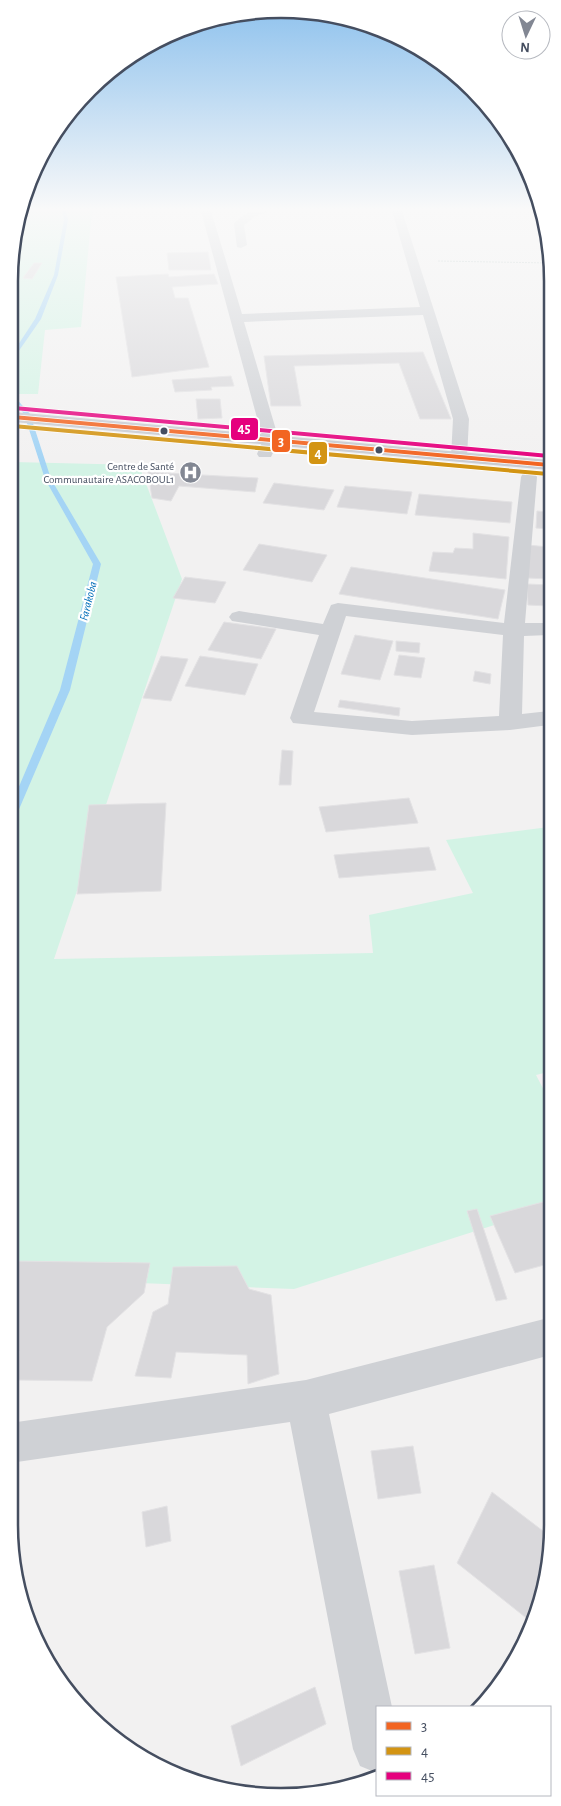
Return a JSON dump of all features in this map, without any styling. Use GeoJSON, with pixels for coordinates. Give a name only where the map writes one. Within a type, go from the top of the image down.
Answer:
{"type":"FeatureCollection","features":[{"type":"Feature","properties":{"kind":"main road"},"geometry":{"type":"LineString","coordinates":[[18,417],[104,425],[268,447],[544,479]]}},
{"type":"Feature","properties":{"kind":"main road"},"geometry":{"type":"LineString","coordinates":[[18,432],[93,439],[268,447]]}},
{"type":"Feature","properties":{"kind":"main road"},"geometry":{"type":"LineString","coordinates":[[323,452],[458,457],[544,465]]}},
{"type":"Feature","properties":{"kind":"street"},"geometry":{"type":"LineString","coordinates":[[230,295],[268,447]]}},
{"type":"Feature","properties":{"kind":"street"},"geometry":{"type":"LineString","coordinates":[[423,295],[461,419],[458,457]]}},
{"type":"Feature","properties":{"kind":"street"},"geometry":{"type":"LineString","coordinates":[[236,318],[428,311]]}},
{"type":"Feature","properties":{"kind":"street"},"geometry":{"type":"LineString","coordinates":[[510,723],[514,630],[528,477]]}},
{"type":"Feature","properties":{"kind":"street"},"geometry":{"type":"LineString","coordinates":[[544,629],[514,630],[338,609],[301,718],[412,728],[510,723],[544,719]]}},
{"type":"Feature","properties":{"kind":"street"},"geometry":{"type":"LineString","coordinates":[[239,617],[331,630]]}},
{"type":"Feature","properties":{"kind":"street"},"geometry":{"type":"LineString","coordinates":[[18,1442],[306,1400],[544,1338]]}},
{"type":"Feature","properties":{"kind":"street"},"geometry":{"type":"LineString","coordinates":[[306,1400],[376,1744]]}},
{"type":"Feature","properties":{"kind":"green space"},"geometry":{"type":"Polygon","coordinates":[[[18,295],[84,295],[81,327],[45,330],[38,394],[18,394],[18,295]]]}},
{"type":"Feature","properties":{"kind":"green space"},"geometry":{"type":"Polygon","coordinates":[[[18,462],[139,465],[182,579],[54,959],[373,953],[369,915],[473,893],[446,840],[544,828],[544,1073],[536,1075],[544,1090],[544,1209],[294,1289],[18,1278],[18,462]]]}},
{"type":"Feature","properties":{"kind":"building"},"geometry":{"type":"Polygon","coordinates":[[[119,295],[174,295],[175,298],[188,298],[209,367],[132,377],[119,295]]]}},
{"type":"Feature","properties":{"kind":"building"},"geometry":{"type":"Polygon","coordinates":[[[423,352],[451,419],[420,419],[399,363],[294,366],[301,406],[271,406],[264,356],[423,352]]]}},
{"type":"Feature","properties":{"kind":"building"},"geometry":{"type":"Polygon","coordinates":[[[231,376],[234,386],[211,387],[212,390],[175,392],[172,380],[231,376]]]}},
{"type":"Feature","properties":{"kind":"building"},"geometry":{"type":"Polygon","coordinates":[[[196,399],[220,399],[222,418],[198,419],[196,399]]]}},
{"type":"Feature","properties":{"kind":"building"},"geometry":{"type":"Polygon","coordinates":[[[148,472],[258,478],[255,492],[179,486],[171,501],[152,498],[148,472]]]}},
{"type":"Feature","properties":{"kind":"building"},"geometry":{"type":"Polygon","coordinates":[[[274,483],[334,490],[324,510],[263,503],[274,483]]]}},
{"type":"Feature","properties":{"kind":"building"},"geometry":{"type":"Polygon","coordinates":[[[345,486],[412,492],[407,514],[337,507],[345,486]]]}},
{"type":"Feature","properties":{"kind":"building"},"geometry":{"type":"Polygon","coordinates":[[[419,494],[512,502],[510,523],[415,515],[419,494]]]}},
{"type":"Feature","properties":{"kind":"building"},"geometry":{"type":"Polygon","coordinates":[[[537,511],[544,512],[544,529],[536,528],[537,511]]]}},
{"type":"Feature","properties":{"kind":"building"},"geometry":{"type":"Polygon","coordinates":[[[473,533],[509,537],[506,579],[429,571],[433,552],[453,553],[455,548],[473,549],[473,533]]]}},
{"type":"Feature","properties":{"kind":"building"},"geometry":{"type":"Polygon","coordinates":[[[259,544],[327,555],[312,582],[243,570],[259,544]]]}},
{"type":"Feature","properties":{"kind":"building"},"geometry":{"type":"Polygon","coordinates":[[[527,545],[544,547],[544,579],[528,578],[527,545]]]}},
{"type":"Feature","properties":{"kind":"building"},"geometry":{"type":"Polygon","coordinates":[[[351,567],[505,590],[498,619],[339,594],[351,567]]]}},
{"type":"Feature","properties":{"kind":"building"},"geometry":{"type":"Polygon","coordinates":[[[185,577],[226,582],[215,603],[173,598],[185,577]]]}},
{"type":"Feature","properties":{"kind":"building"},"geometry":{"type":"Polygon","coordinates":[[[527,584],[544,585],[544,606],[528,605],[527,584]]]}},
{"type":"Feature","properties":{"kind":"building"},"geometry":{"type":"Polygon","coordinates":[[[224,622],[276,629],[261,659],[208,650],[224,622]]]}},
{"type":"Feature","properties":{"kind":"building"},"geometry":{"type":"Polygon","coordinates":[[[355,635],[393,641],[380,680],[341,674],[355,635]]]}},
{"type":"Feature","properties":{"kind":"building"},"geometry":{"type":"Polygon","coordinates":[[[396,641],[420,643],[419,653],[396,651],[396,641]]]}},
{"type":"Feature","properties":{"kind":"building"},"geometry":{"type":"Polygon","coordinates":[[[399,655],[425,658],[421,678],[394,675],[399,655]]]}},
{"type":"Feature","properties":{"kind":"building"},"geometry":{"type":"Polygon","coordinates":[[[161,656],[188,659],[171,701],[143,698],[161,656]]]}},
{"type":"Feature","properties":{"kind":"building"},"geometry":{"type":"Polygon","coordinates":[[[200,656],[258,664],[245,695],[185,686],[200,656]]]}},
{"type":"Feature","properties":{"kind":"building"},"geometry":{"type":"Polygon","coordinates":[[[475,671],[491,674],[490,684],[473,681],[475,671]]]}},
{"type":"Feature","properties":{"kind":"building"},"geometry":{"type":"Polygon","coordinates":[[[340,700],[400,708],[399,716],[338,707],[340,700]]]}},
{"type":"Feature","properties":{"kind":"building"},"geometry":{"type":"Polygon","coordinates":[[[282,750],[293,751],[291,785],[279,785],[282,750]]]}},
{"type":"Feature","properties":{"kind":"building"},"geometry":{"type":"Polygon","coordinates":[[[409,798],[418,823],[326,832],[319,807],[409,798]]]}},
{"type":"Feature","properties":{"kind":"building"},"geometry":{"type":"Polygon","coordinates":[[[166,803],[161,891],[77,894],[89,805],[166,803]]]}},
{"type":"Feature","properties":{"kind":"building"},"geometry":{"type":"Polygon","coordinates":[[[429,847],[436,870],[339,878],[334,855],[429,847]]]}},
{"type":"Feature","properties":{"kind":"building"},"geometry":{"type":"Polygon","coordinates":[[[543,1202],[544,1265],[515,1273],[490,1216],[543,1202]]]}},
{"type":"Feature","properties":{"kind":"building"},"geometry":{"type":"Polygon","coordinates":[[[477,1209],[507,1299],[496,1301],[467,1211],[477,1209]]]}},
{"type":"Feature","properties":{"kind":"building"},"geometry":{"type":"Polygon","coordinates":[[[18,1261],[150,1263],[144,1293],[107,1327],[92,1381],[18,1380],[18,1261]]]}},
{"type":"Feature","properties":{"kind":"building"},"geometry":{"type":"Polygon","coordinates":[[[237,1266],[249,1289],[271,1295],[279,1374],[248,1384],[247,1355],[176,1352],[171,1378],[135,1376],[153,1312],[168,1304],[173,1267],[237,1266]]]}},
{"type":"Feature","properties":{"kind":"building"},"geometry":{"type":"Polygon","coordinates":[[[413,1446],[421,1493],[378,1499],[371,1451],[413,1446]]]}},
{"type":"Feature","properties":{"kind":"building"},"geometry":{"type":"Polygon","coordinates":[[[492,1492],[544,1531],[535,1594],[526,1618],[457,1563],[492,1492]]]}},
{"type":"Feature","properties":{"kind":"building"},"geometry":{"type":"Polygon","coordinates":[[[167,1506],[171,1541],[146,1547],[142,1512],[167,1506]]]}},
{"type":"Feature","properties":{"kind":"building"},"geometry":{"type":"Polygon","coordinates":[[[434,1565],[450,1648],[415,1654],[399,1571],[434,1565]]]}},
{"type":"Feature","properties":{"kind":"building"},"geometry":{"type":"Polygon","coordinates":[[[315,1687],[326,1724],[241,1766],[231,1726],[315,1687]]]}},
{"type":"Feature","properties":{"kind":"waterway","name":"Farakoba"},"geometry":{"type":"LineString","coordinates":[[18,348],[38,319],[48,295]]}},
{"type":"Feature","properties":{"kind":"waterway","name":"Farakoba"},"geometry":{"type":"LineString","coordinates":[[18,403],[27,414],[48,479],[97,564],[65,690],[18,800]]}},
{"type":"Feature","properties":{"kind":"transit line","name":"45"},"geometry":{"type":"LineString","coordinates":[[18,408],[544,456]]}},
{"type":"Feature","properties":{"kind":"transit line","name":"3"},"geometry":{"type":"LineString","coordinates":[[18,417],[544,465]]}},
{"type":"Feature","properties":{"kind":"transit line","name":"4"},"geometry":{"type":"LineString","coordinates":[[18,426],[544,474]]}},
{"type":"Feature","properties":{"kind":"place","name":"Centre de Santé Communautaire ASACOBOUL1"},"geometry":{"type":"Point","coordinates":[190,472]}}]}
